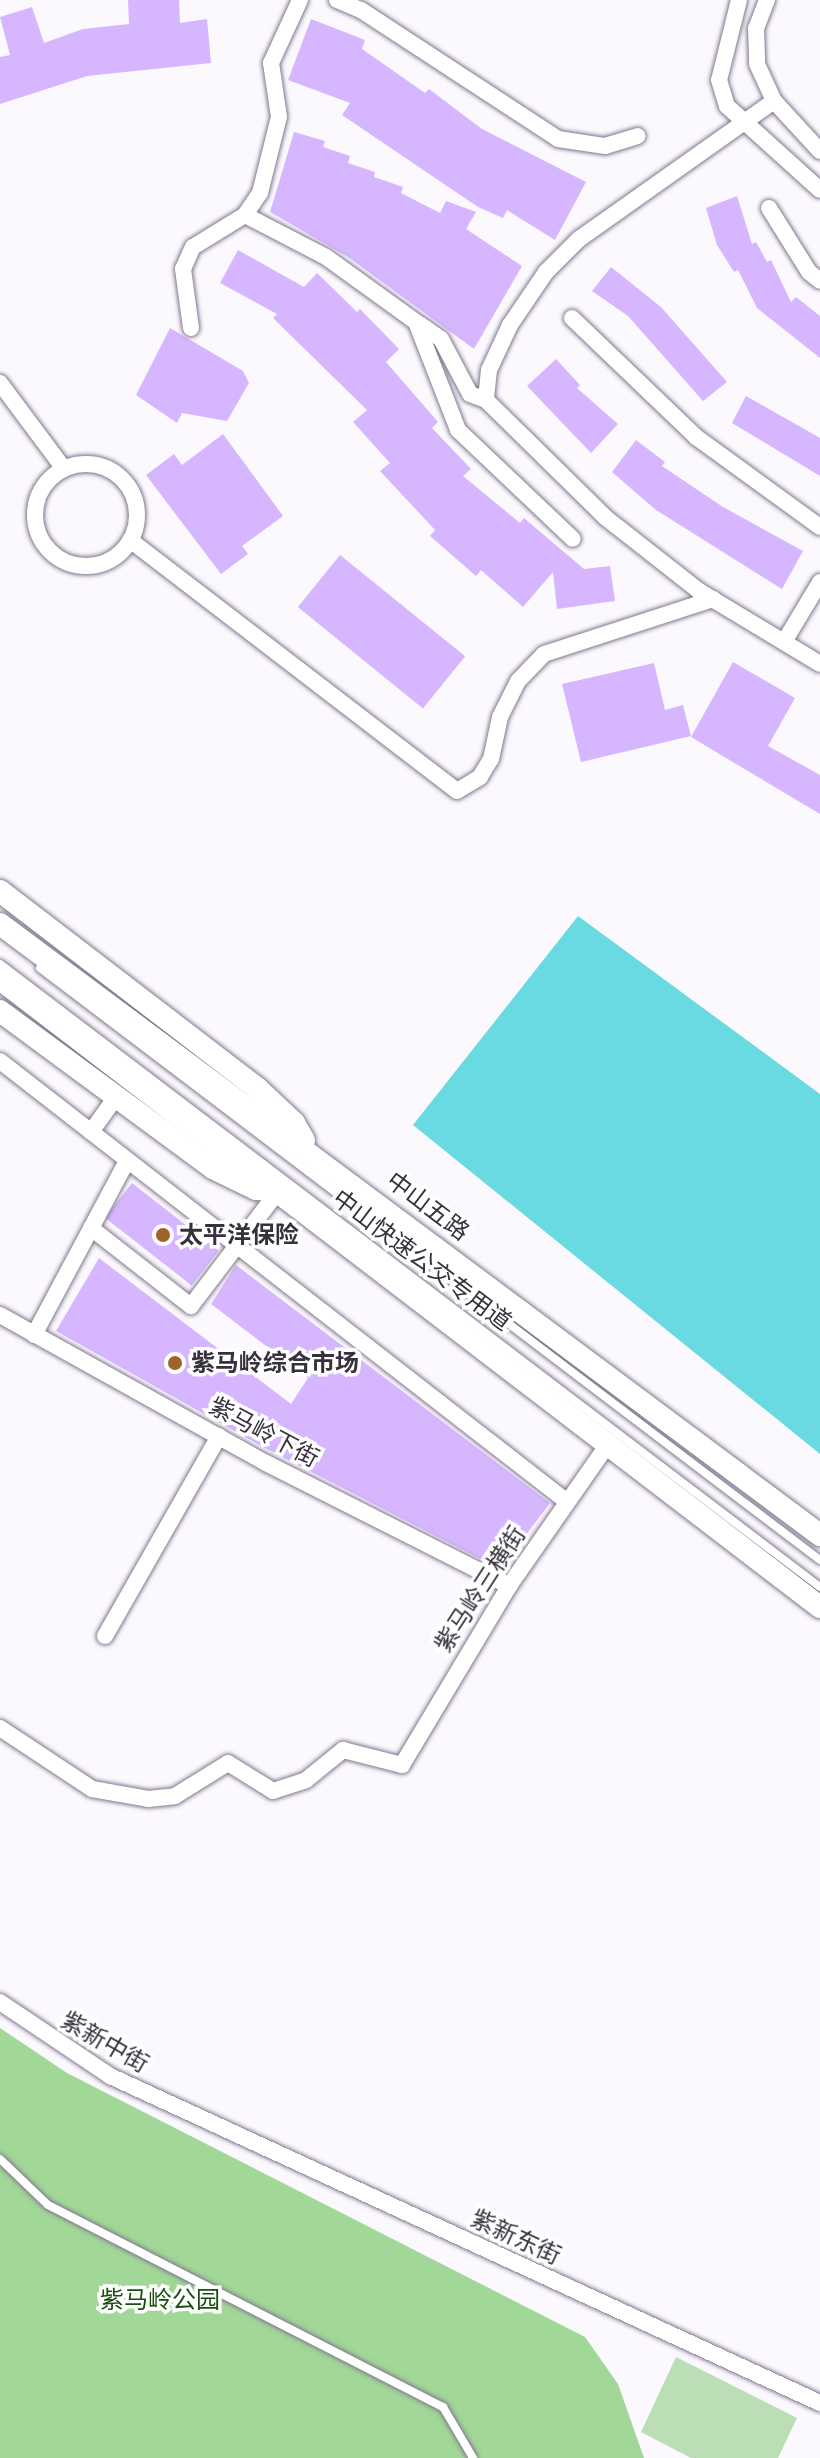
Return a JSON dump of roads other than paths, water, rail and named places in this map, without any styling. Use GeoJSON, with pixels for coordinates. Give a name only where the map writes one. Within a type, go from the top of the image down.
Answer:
{"type":"FeatureCollection","features":[{"type":"Feature","properties":{"kind":"main road"},"geometry":{"type":"LineString","coordinates":[[0,891],[258,1089],[294,1123],[311,1152]]}},
{"type":"Feature","properties":{"kind":"main road","name":"中山五路"},"geometry":{"type":"LineString","coordinates":[[0,924],[311,1152],[820,1535]]}},
{"type":"Feature","properties":{"kind":"main road"},"geometry":{"type":"LineString","coordinates":[[0,979],[820,1607]]}},
{"type":"Feature","properties":{"kind":"main road"},"geometry":{"type":"LineString","coordinates":[[0,1011],[237,1183],[279,1190]]}},
{"type":"Feature","properties":{"kind":"street"},"geometry":{"type":"LineString","coordinates":[[191,328],[183,269],[193,247],[245,215],[260,193],[279,117],[271,63],[300,0]]}},
{"type":"Feature","properties":{"kind":"street"},"geometry":{"type":"LineString","coordinates":[[337,0],[361,10],[558,139],[605,146],[638,136]]}},
{"type":"Feature","properties":{"kind":"street"},"geometry":{"type":"LineString","coordinates":[[739,0],[719,80],[727,106],[745,126],[820,190]]}},
{"type":"Feature","properties":{"kind":"street"},"geometry":{"type":"LineString","coordinates":[[767,0],[756,28],[757,64],[774,101],[820,151]]}},
{"type":"Feature","properties":{"kind":"street"},"geometry":{"type":"LineString","coordinates":[[486,400],[489,370],[546,272],[579,239],[745,126],[774,101]]}},
{"type":"Feature","properties":{"kind":"street"},"geometry":{"type":"LineString","coordinates":[[769,208],[809,272],[820,281]]}},
{"type":"Feature","properties":{"kind":"street"},"geometry":{"type":"LineString","coordinates":[[245,215],[326,257],[441,339],[470,394],[486,400],[606,518],[713,599],[820,664]]}},
{"type":"Feature","properties":{"kind":"street"},"geometry":{"type":"LineString","coordinates":[[572,318],[696,437],[820,527]]}},
{"type":"Feature","properties":{"kind":"street"},"geometry":{"type":"LineString","coordinates":[[416,322],[458,430],[573,539]]}},
{"type":"Feature","properties":{"kind":"street"},"geometry":{"type":"LineString","coordinates":[[0,383],[64,469]]}},
{"type":"Feature","properties":{"kind":"street"},"geometry":{"type":"LineString","coordinates":[[87,464],[120,476],[136,507],[130,540],[121,552],[92,565],[68,562],[48,549],[35,520],[36,504],[42,488],[64,469],[87,464]]}},
{"type":"Feature","properties":{"kind":"street"},"geometry":{"type":"LineString","coordinates":[[130,540],[457,791],[480,777],[491,759],[500,717],[518,681],[544,654],[572,642],[642,626],[683,604],[713,599]]}},
{"type":"Feature","properties":{"kind":"street"},"geometry":{"type":"LineString","coordinates":[[784,642],[820,582]]}},
{"type":"Feature","properties":{"kind":"street"},"geometry":{"type":"LineString","coordinates":[[0,1061],[566,1501]]}},
{"type":"Feature","properties":{"kind":"street"},"geometry":{"type":"LineString","coordinates":[[91,1132],[116,1097]]}},
{"type":"Feature","properties":{"kind":"street"},"geometry":{"type":"LineString","coordinates":[[34,1335],[127,1161]]}},
{"type":"Feature","properties":{"kind":"street"},"geometry":{"type":"LineString","coordinates":[[91,1228],[191,1306],[279,1190]]}},
{"type":"Feature","properties":{"kind":"street","name":"紫马岭下街"},"geometry":{"type":"LineString","coordinates":[[0,1315],[219,1436],[509,1586]]}},
{"type":"Feature","properties":{"kind":"street"},"geometry":{"type":"LineString","coordinates":[[105,1636],[219,1436]]}},
{"type":"Feature","properties":{"kind":"street","name":"紫马岭三横街"},"geometry":{"type":"LineString","coordinates":[[0,1728],[92,1789],[148,1799],[175,1796],[228,1763],[273,1791],[306,1780],[343,1750],[402,1765],[509,1586],[608,1444]]}},
{"type":"Feature","properties":{"kind":"street","name":"紫新中街"},"geometry":{"type":"LineString","coordinates":[[0,2002],[110,2076],[192,2114]]}},
{"type":"Feature","properties":{"kind":"street","name":"紫新东街"},"geometry":{"type":"LineString","coordinates":[[192,2114],[820,2403]]}},
{"type":"Feature","properties":{"kind":"lane","name":"中山快速公交专用道"},"geometry":{"type":"LineString","coordinates":[[0,937],[820,1560]]}},
{"type":"Feature","properties":{"kind":"lane","name":"中山快速公交专用道"},"geometry":{"type":"LineString","coordinates":[[0,964],[820,1587]]}},
{"type":"Feature","properties":{"kind":"lane"},"geometry":{"type":"LineString","coordinates":[[0,2159],[48,2205],[443,2407],[473,2458]]}},
{"type":"Feature","properties":{"kind":"water"},"geometry":{"type":"Polygon","coordinates":[[[578,916],[820,1094],[820,1454],[413,1125],[578,916]]]}},
{"type":"Feature","properties":{"kind":"place","name":"太平洋保险"},"geometry":{"type":"Point","coordinates":[163,1235]}},
{"type":"Feature","properties":{"kind":"place","name":"紫马岭综合市场"},"geometry":{"type":"Point","coordinates":[175,1363]}},
{"type":"Feature","properties":{"kind":"park label","name":"紫马岭公园"},"geometry":{"type":"Point","coordinates":[160,2300]}}]}
